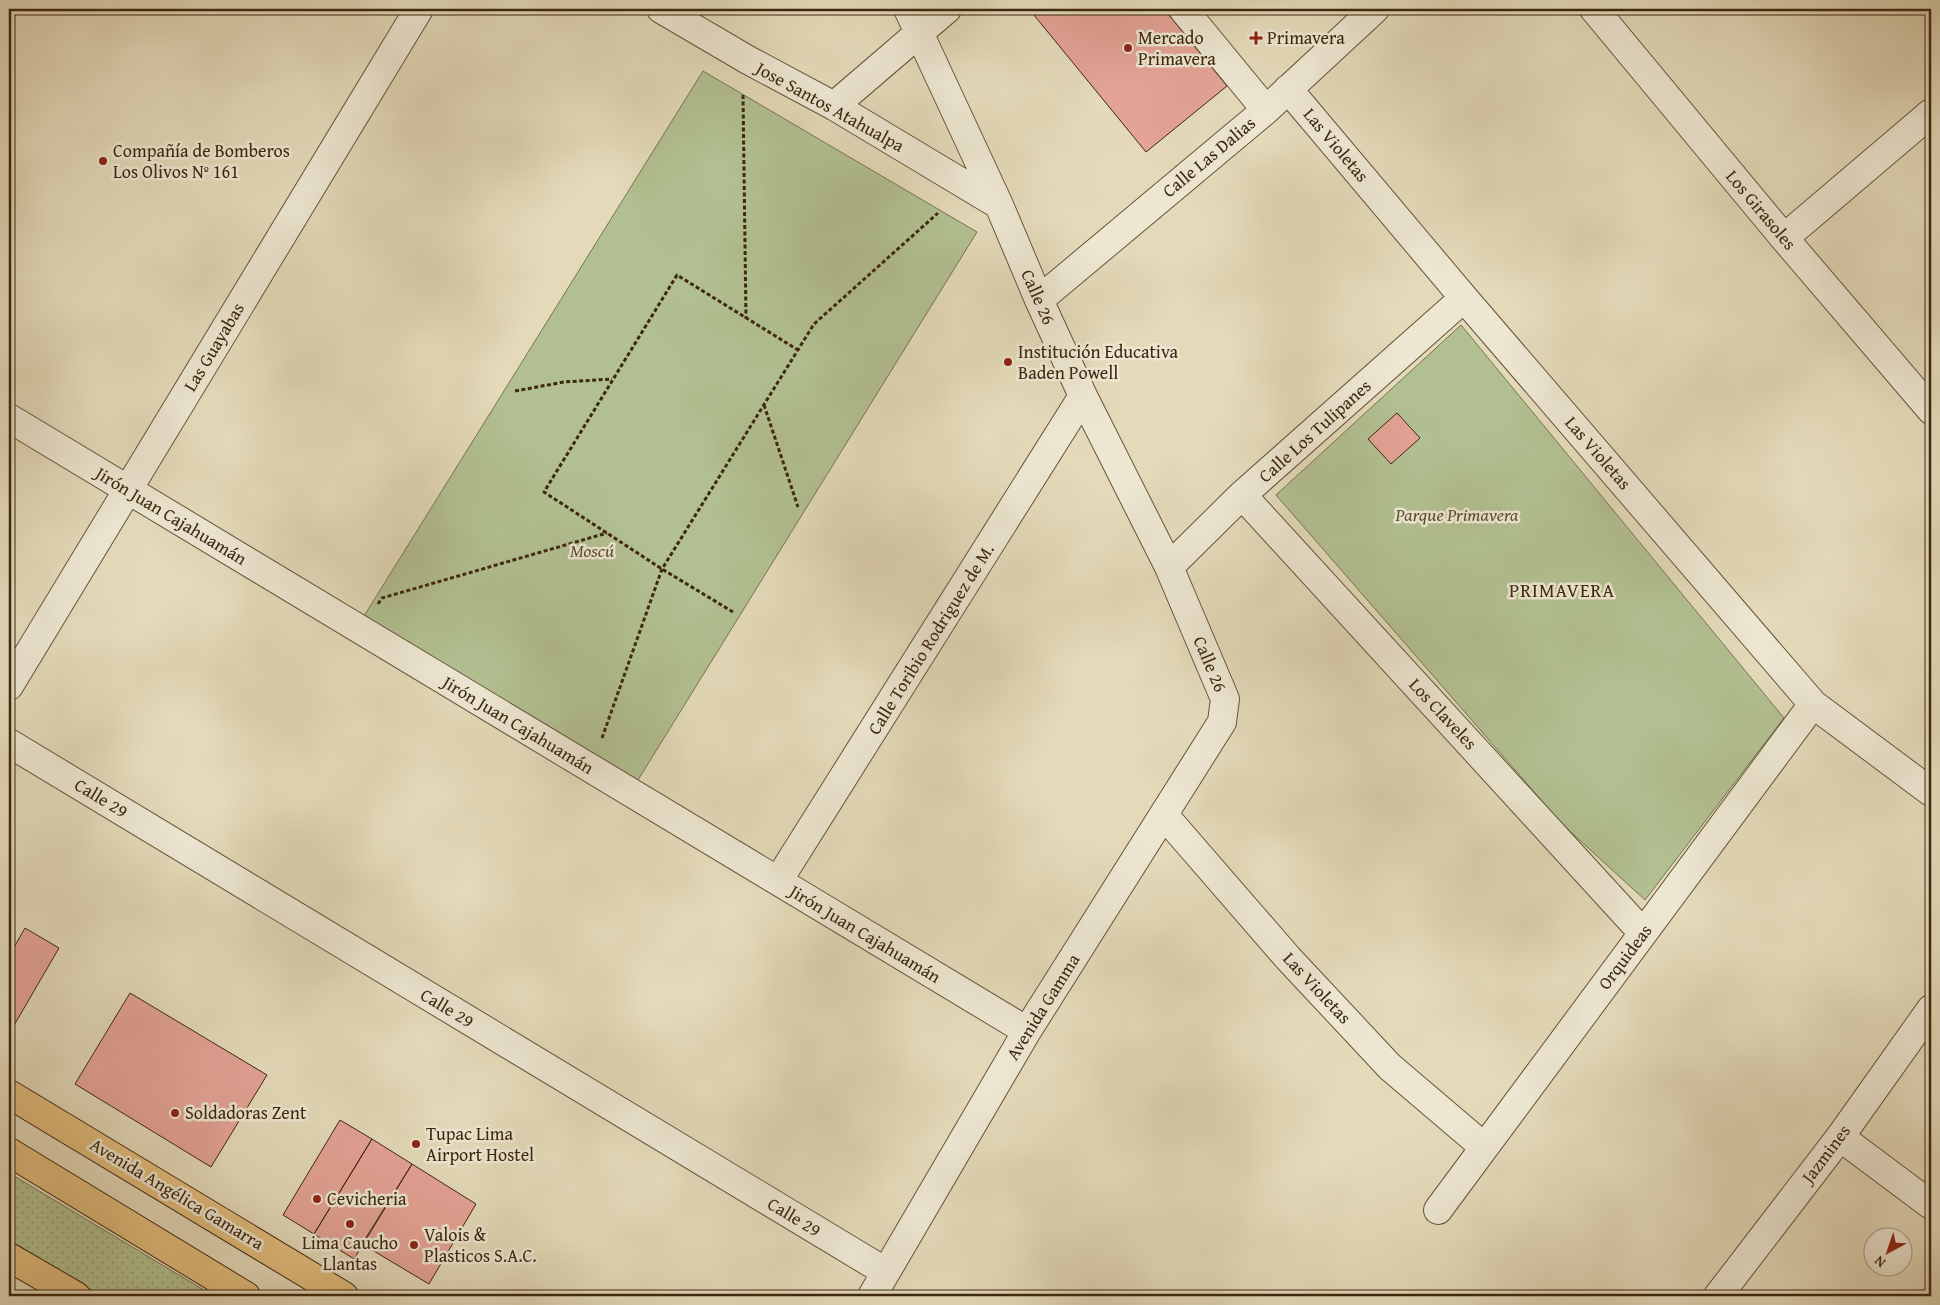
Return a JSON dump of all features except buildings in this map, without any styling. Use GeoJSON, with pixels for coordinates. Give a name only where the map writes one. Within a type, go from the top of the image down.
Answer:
{"type":"FeatureCollection","features":[{"type":"Feature","properties":{"kind":"main road","name":"Avenida Angélica Gamarra"},"geometry":{"type":"LineString","coordinates":[[9,1094],[344,1296]]}},
{"type":"Feature","properties":{"kind":"main road"},"geometry":{"type":"LineString","coordinates":[[9,1152],[246,1296]]}},
{"type":"Feature","properties":{"kind":"main road"},"geometry":{"type":"LineString","coordinates":[[9,1257],[76,1296]]}},
{"type":"Feature","properties":{"kind":"street","name":"Las Guayabas"},"geometry":{"type":"LineString","coordinates":[[9,686],[419,9]]}},
{"type":"Feature","properties":{"kind":"street","name":"Jose Santos Atahualpa"},"geometry":{"type":"LineString","coordinates":[[662,9],[748,60],[834,106],[999,205]]}},
{"type":"Feature","properties":{"kind":"street"},"geometry":{"type":"LineString","coordinates":[[834,106],[913,20],[947,9]]}},
{"type":"Feature","properties":{"kind":"street"},"geometry":{"type":"LineString","coordinates":[[1183,9],[1266,110]]}},
{"type":"Feature","properties":{"kind":"street","name":"Calle Las Dalias"},"geometry":{"type":"LineString","coordinates":[[1039,300],[1266,110],[1375,9]]}},
{"type":"Feature","properties":{"kind":"street","name":"Los Girasoles"},"geometry":{"type":"LineString","coordinates":[[1605,12],[1784,238],[1931,410]]}},
{"type":"Feature","properties":{"kind":"street","name":"Calle 26"},"geometry":{"type":"LineString","coordinates":[[913,20],[999,205],[1039,300],[1083,396],[1169,567],[1225,698],[1222,722]]}},
{"type":"Feature","properties":{"kind":"street","name":"Las Violetas"},"geometry":{"type":"LineString","coordinates":[[1288,89],[1464,298],[1813,704],[1931,792]]}},
{"type":"Feature","properties":{"kind":"street"},"geometry":{"type":"LineString","coordinates":[[1784,238],[1931,113]]}},
{"type":"Feature","properties":{"kind":"street","name":"Calle Los Tulipanes"},"geometry":{"type":"LineString","coordinates":[[1169,567],[1242,495],[1464,298]]}},
{"type":"Feature","properties":{"kind":"street","name":"Calle Toribio Rodriguez de M."},"geometry":{"type":"LineString","coordinates":[[778,881],[1083,396]]}},
{"type":"Feature","properties":{"kind":"street","name":"Jirón Juan Cajahuamán"},"geometry":{"type":"LineString","coordinates":[[9,418],[1027,1031]]}},
{"type":"Feature","properties":{"kind":"street","name":"Los Claveles"},"geometry":{"type":"LineString","coordinates":[[1242,495],[1643,933]]}},
{"type":"Feature","properties":{"kind":"street","name":"Orquideas"},"geometry":{"type":"LineString","coordinates":[[1438,1210],[1813,704]]}},
{"type":"Feature","properties":{"kind":"street","name":"Avenida Gamma"},"geometry":{"type":"LineString","coordinates":[[872,1296],[1027,1031],[1222,722]]}},
{"type":"Feature","properties":{"kind":"street","name":"Calle 29"},"geometry":{"type":"LineString","coordinates":[[9,743],[886,1272]]}},
{"type":"Feature","properties":{"kind":"street","name":"Las Violetas"},"geometry":{"type":"LineString","coordinates":[[1164,815],[1288,958],[1390,1067],[1484,1147]]}},
{"type":"Feature","properties":{"kind":"street","name":"Jazmines"},"geometry":{"type":"LineString","coordinates":[[1718,1296],[1840,1137],[1931,1009]]}},
{"type":"Feature","properties":{"kind":"street"},"geometry":{"type":"LineString","coordinates":[[1840,1137],[1931,1204]]}},
{"type":"Feature","properties":{"kind":"path"},"geometry":{"type":"LineString","coordinates":[[743,94],[746,320]]}},
{"type":"Feature","properties":{"kind":"path"},"geometry":{"type":"LineString","coordinates":[[591,769],[662,569],[814,324],[938,213]]}},
{"type":"Feature","properties":{"kind":"path"},"geometry":{"type":"LineString","coordinates":[[733,612],[662,569],[544,492],[677,275],[746,320],[798,350]]}},
{"type":"Feature","properties":{"kind":"path"},"geometry":{"type":"LineString","coordinates":[[515,391],[564,382],[613,379]]}},
{"type":"Feature","properties":{"kind":"path"},"geometry":{"type":"LineString","coordinates":[[764,405],[798,507]]}},
{"type":"Feature","properties":{"kind":"path"},"geometry":{"type":"LineString","coordinates":[[374,610],[382,598],[608,533]]}},
{"type":"Feature","properties":{"kind":"green space","name":"Moscú"},"geometry":{"type":"Polygon","coordinates":[[[703,71],[977,232],[638,780],[364,616],[703,71]]]}},
{"type":"Feature","properties":{"kind":"green space","name":"Parque Primavera"},"geometry":{"type":"Polygon","coordinates":[[[1461,325],[1784,718],[1645,900],[1562,824],[1276,495],[1461,325]]]}},
{"type":"Feature","properties":{"kind":"green space"},"geometry":{"type":"Polygon","coordinates":[[[9,1173],[214,1296],[102,1296],[9,1240],[9,1173]]]}},
{"type":"Feature","properties":{"kind":"place","name":"Primavera"},"geometry":{"type":"Point","coordinates":[1256,38]}},
{"type":"Feature","properties":{"kind":"place","name":"Mercado Primavera"},"geometry":{"type":"Point","coordinates":[1128,48]}},
{"type":"Feature","properties":{"kind":"place","name":"Compañía de Bomberos Los Olivos Nº 161"},"geometry":{"type":"Point","coordinates":[103,161]}},
{"type":"Feature","properties":{"kind":"place","name":"Institución Educativa Baden Powell"},"geometry":{"type":"Point","coordinates":[1008,362]}},
{"type":"Feature","properties":{"kind":"place","name":"Soldadoras Zent"},"geometry":{"type":"Point","coordinates":[175,1113]}},
{"type":"Feature","properties":{"kind":"place","name":"Tupac Lima Airport Hostel"},"geometry":{"type":"Point","coordinates":[416,1144]}},
{"type":"Feature","properties":{"kind":"place","name":"Cevicheria"},"geometry":{"type":"Point","coordinates":[317,1199]}},
{"type":"Feature","properties":{"kind":"place","name":"Lima Caucho Llantas"},"geometry":{"type":"Point","coordinates":[350,1224]}},
{"type":"Feature","properties":{"kind":"place","name":"Valois & Plasticos S.A.C."},"geometry":{"type":"Point","coordinates":[414,1245]}},
{"type":"Feature","properties":{"kind":"district","name":"PRIMAVERA"},"geometry":{"type":"Point","coordinates":[1562,590]}}]}
